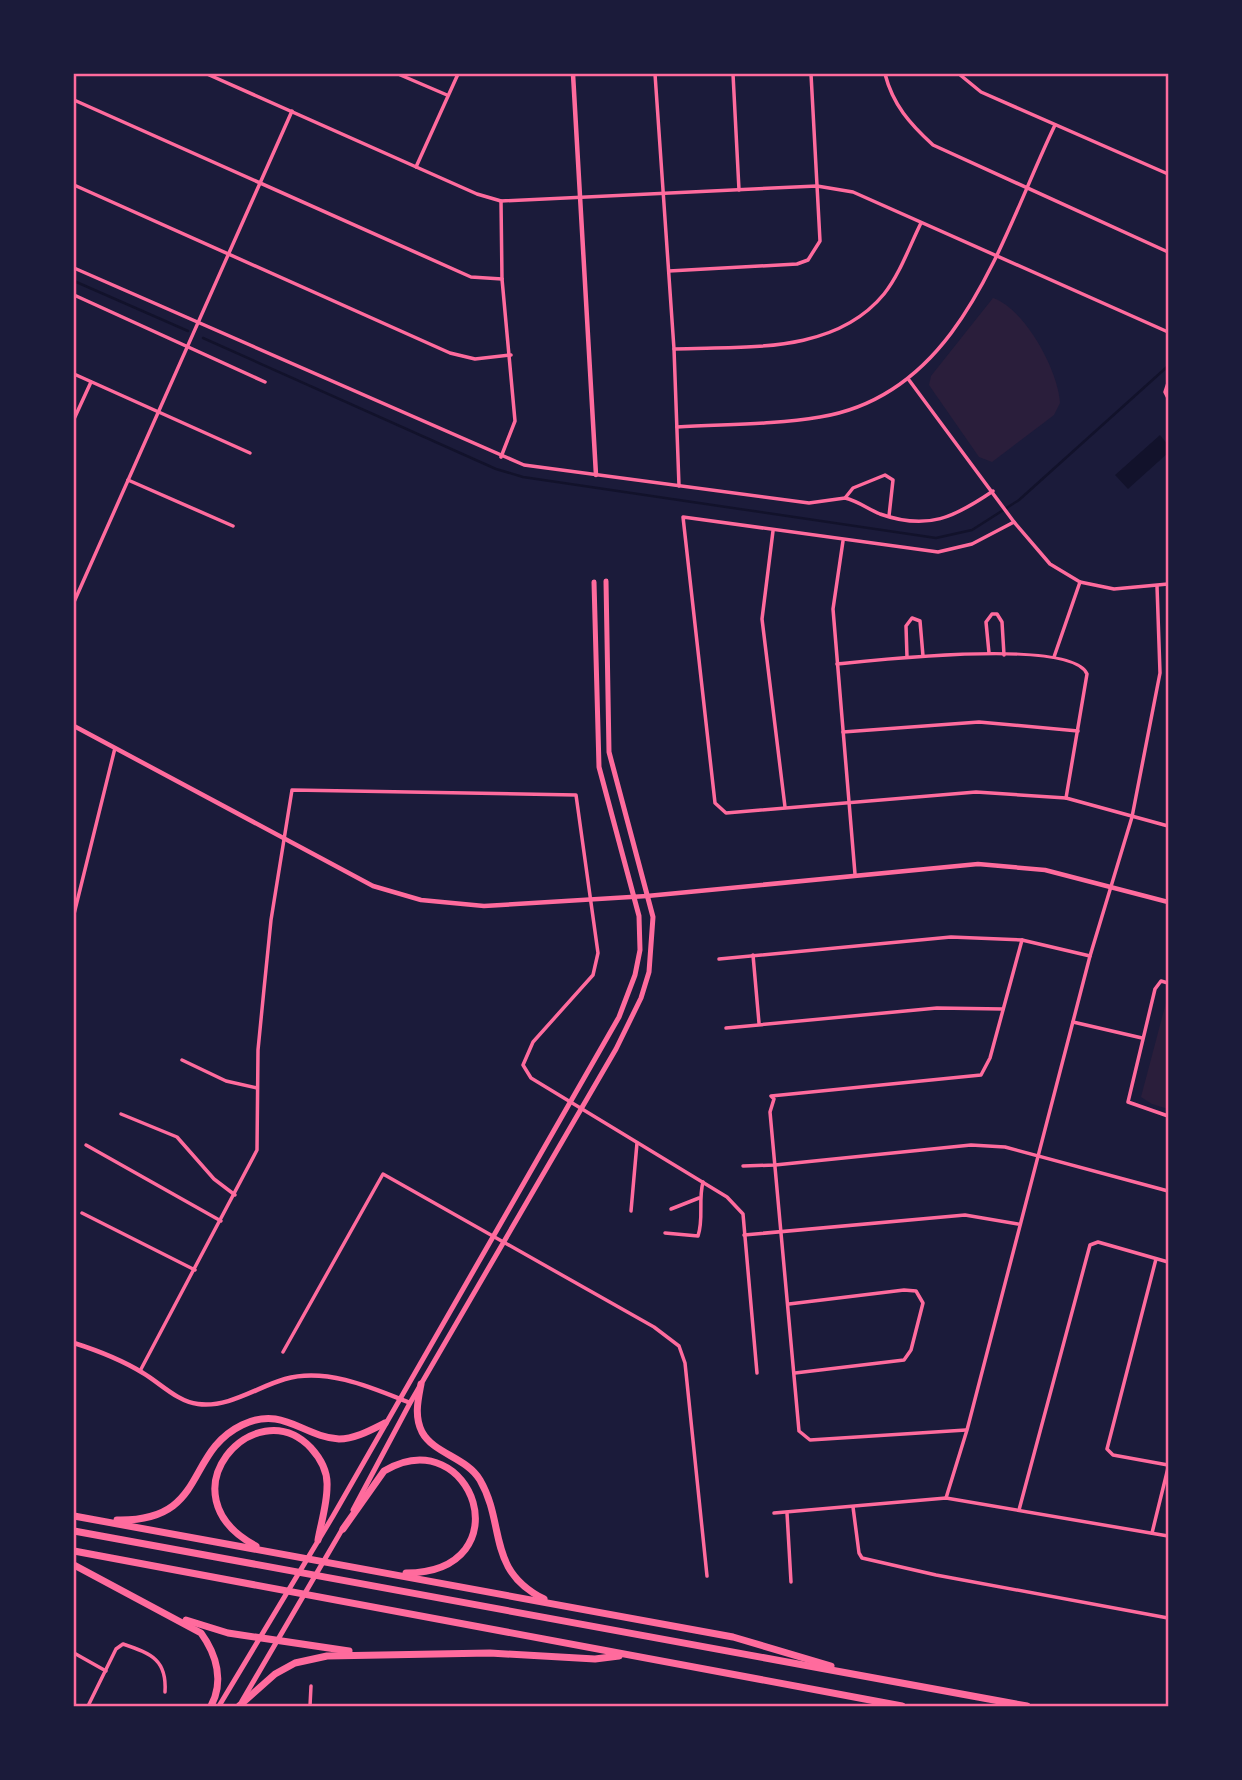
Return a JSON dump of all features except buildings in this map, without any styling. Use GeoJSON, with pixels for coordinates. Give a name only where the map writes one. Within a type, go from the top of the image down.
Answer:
{"type":"FeatureCollection","features":[{"type":"Feature","properties":{"kind":"highway"},"geometry":{"type":"LineString","coordinates":[[421,1384],[417,1413],[424,1435],[474,1472],[486,1495],[506,1566],[529,1590],[551,1602]]}},
{"type":"Feature","properties":{"kind":"highway"},"geometry":{"type":"LineString","coordinates":[[93,1519],[141,1519],[169,1509],[186,1495],[224,1436],[253,1420],[292,1422],[329,1437],[342,1439],[385,1423]]}},
{"type":"Feature","properties":{"kind":"highway"},"geometry":{"type":"LineString","coordinates":[[263,1549],[232,1531],[218,1510],[214,1493],[221,1461],[230,1449],[247,1437],[265,1432],[297,1437],[313,1450],[323,1466],[327,1487],[318,1540]]}},
{"type":"Feature","properties":{"kind":"highway"},"geometry":{"type":"LineString","coordinates":[[343,1529],[384,1471],[393,1466],[413,1460],[425,1460],[450,1468],[458,1475],[471,1492],[477,1512],[474,1535],[464,1552],[438,1570],[387,1573]]}},
{"type":"Feature","properties":{"kind":"highway"},"geometry":{"type":"LineString","coordinates":[[74,1516],[733,1637],[800,1655],[850,1673]]}},
{"type":"Feature","properties":{"kind":"highway"},"geometry":{"type":"LineString","coordinates":[[74,1531],[1027,1706]]}},
{"type":"Feature","properties":{"kind":"highway"},"geometry":{"type":"LineString","coordinates":[[74,1551],[902,1706]]}},
{"type":"Feature","properties":{"kind":"highway"},"geometry":{"type":"LineString","coordinates":[[74,1564],[201,1633],[215,1658],[218,1679],[211,1706]]}},
{"type":"Feature","properties":{"kind":"highway"},"geometry":{"type":"LineString","coordinates":[[171,1615],[228,1633],[364,1653]]}},
{"type":"Feature","properties":{"kind":"highway"},"geometry":{"type":"LineString","coordinates":[[239,1706],[275,1674],[295,1663],[327,1656],[364,1653],[490,1653],[595,1659],[630,1655]]}},
{"type":"Feature","properties":{"kind":"main road"},"geometry":{"type":"LineString","coordinates":[[239,1706],[290,1622],[410,1403],[582,1108],[632,1017],[649,972],[653,916],[609,752],[606,581]]}},
{"type":"Feature","properties":{"kind":"main road"},"geometry":{"type":"LineString","coordinates":[[219,1706],[318,1540],[619,1017],[635,975],[640,950],[639,916],[599,767],[594,582]]}},
{"type":"Feature","properties":{"kind":"street"},"geometry":{"type":"LineString","coordinates":[[207,74],[477,194],[501,201],[817,186],[853,192],[1168,332]]}},
{"type":"Feature","properties":{"kind":"street"},"geometry":{"type":"LineString","coordinates":[[398,74],[448,96]]}},
{"type":"Feature","properties":{"kind":"street"},"geometry":{"type":"LineString","coordinates":[[416,167],[458,74]]}},
{"type":"Feature","properties":{"kind":"street"},"geometry":{"type":"LineString","coordinates":[[573,74],[596,475]]}},
{"type":"Feature","properties":{"kind":"street"},"geometry":{"type":"LineString","coordinates":[[655,74],[674,349],[679,486]]}},
{"type":"Feature","properties":{"kind":"street"},"geometry":{"type":"LineString","coordinates":[[733,74],[739,190]]}},
{"type":"Feature","properties":{"kind":"street"},"geometry":{"type":"LineString","coordinates":[[669,271],[797,264],[808,260],[820,242],[811,74]]}},
{"type":"Feature","properties":{"kind":"street"},"geometry":{"type":"LineString","coordinates":[[885,74],[895,102],[906,119],[933,145],[1168,252]]}},
{"type":"Feature","properties":{"kind":"street"},"geometry":{"type":"LineString","coordinates":[[959,74],[981,92],[1168,174]]}},
{"type":"Feature","properties":{"kind":"street"},"geometry":{"type":"LineString","coordinates":[[74,100],[471,277],[502,279]]}},
{"type":"Feature","properties":{"kind":"street"},"geometry":{"type":"LineString","coordinates":[[74,602],[292,111]]}},
{"type":"Feature","properties":{"kind":"street"},"geometry":{"type":"LineString","coordinates":[[677,427],[821,417],[858,406],[909,380],[957,328],[995,256],[1055,125]]}},
{"type":"Feature","properties":{"kind":"street"},"geometry":{"type":"LineString","coordinates":[[74,185],[450,353],[475,359],[511,355]]}},
{"type":"Feature","properties":{"kind":"street"},"geometry":{"type":"LineString","coordinates":[[501,201],[502,279],[515,421],[501,457]]}},
{"type":"Feature","properties":{"kind":"street"},"geometry":{"type":"LineString","coordinates":[[674,349],[790,343],[822,336],[860,317],[885,293],[921,223]]}},
{"type":"Feature","properties":{"kind":"street"},"geometry":{"type":"LineString","coordinates":[[74,268],[501,457],[524,464],[809,503],[845,498],[889,516],[940,521],[961,513],[993,491]]}},
{"type":"Feature","properties":{"kind":"street"},"geometry":{"type":"LineString","coordinates":[[74,295],[265,382]]}},
{"type":"Feature","properties":{"kind":"street"},"geometry":{"type":"LineString","coordinates":[[74,374],[250,453]]}},
{"type":"Feature","properties":{"kind":"street"},"geometry":{"type":"LineString","coordinates":[[909,380],[1013,520],[1050,564],[1080,582],[1114,589],[1168,584]]}},
{"type":"Feature","properties":{"kind":"street"},"geometry":{"type":"LineString","coordinates":[[74,419],[91,382]]}},
{"type":"Feature","properties":{"kind":"street"},"geometry":{"type":"LineString","coordinates":[[1168,383],[1168,398]]}},
{"type":"Feature","properties":{"kind":"street"},"geometry":{"type":"LineString","coordinates":[[845,498],[853,488],[885,475],[890,476],[893,486],[889,516]]}},
{"type":"Feature","properties":{"kind":"street"},"geometry":{"type":"LineString","coordinates":[[128,480],[233,526]]}},
{"type":"Feature","properties":{"kind":"street"},"geometry":{"type":"LineString","coordinates":[[1013,520],[972,544],[938,552],[864,544],[683,517],[715,803],[726,813],[976,792],[1066,799],[1168,826]]}},
{"type":"Feature","properties":{"kind":"street"},"geometry":{"type":"LineString","coordinates":[[773,531],[762,619],[785,807]]}},
{"type":"Feature","properties":{"kind":"street"},"geometry":{"type":"LineString","coordinates":[[843,541],[833,609],[855,874]]}},
{"type":"Feature","properties":{"kind":"street"},"geometry":{"type":"LineString","coordinates":[[594,582],[606,581]]}},
{"type":"Feature","properties":{"kind":"street"},"geometry":{"type":"LineString","coordinates":[[1054,657],[1080,582]]}},
{"type":"Feature","properties":{"kind":"street"},"geometry":{"type":"LineString","coordinates":[[946,1498],[967,1430],[1018,1224],[1090,956],[1132,817],[1160,673],[1157,586]]}},
{"type":"Feature","properties":{"kind":"street"},"geometry":{"type":"LineString","coordinates":[[989,654],[986,622],[988,617],[997,614],[1002,622],[1004,655]]}},
{"type":"Feature","properties":{"kind":"street"},"geometry":{"type":"LineString","coordinates":[[907,657],[906,622],[912,618],[920,621],[923,656]]}},
{"type":"Feature","properties":{"kind":"street"},"geometry":{"type":"LineString","coordinates":[[837,664],[907,657],[989,654],[1054,657],[1083,666],[1087,674],[1066,799]]}},
{"type":"Feature","properties":{"kind":"street"},"geometry":{"type":"LineString","coordinates":[[842,732],[979,722],[1078,731]]}},
{"type":"Feature","properties":{"kind":"street"},"geometry":{"type":"LineString","coordinates":[[74,726],[373,886],[421,900],[484,906],[588,900],[978,864],[1045,870],[1168,902]]}},
{"type":"Feature","properties":{"kind":"street"},"geometry":{"type":"LineString","coordinates":[[74,914],[115,748]]}},
{"type":"Feature","properties":{"kind":"street"},"geometry":{"type":"LineString","coordinates":[[140,1371],[257,1150],[257,1088],[271,920],[292,790],[576,795],[588,900],[598,953],[593,975],[533,1042],[523,1065],[531,1078],[727,1197],[743,1214],[757,1373]]}},
{"type":"Feature","properties":{"kind":"street"},"geometry":{"type":"LineString","coordinates":[[719,959],[951,937],[1022,940],[1090,956]]}},
{"type":"Feature","properties":{"kind":"street"},"geometry":{"type":"LineString","coordinates":[[967,1430],[810,1440],[799,1431],[770,1112],[774,1099],[771,1096],[982,1074],[990,1058],[1022,940]]}},
{"type":"Feature","properties":{"kind":"street"},"geometry":{"type":"LineString","coordinates":[[753,955],[760,1024]]}},
{"type":"Feature","properties":{"kind":"street"},"geometry":{"type":"LineString","coordinates":[[1168,983],[1161,981],[1155,989],[1128,1102],[1168,1116]]}},
{"type":"Feature","properties":{"kind":"street"},"geometry":{"type":"LineString","coordinates":[[726,1028],[937,1008],[1003,1009]]}},
{"type":"Feature","properties":{"kind":"street"},"geometry":{"type":"LineString","coordinates":[[1073,1022],[1142,1038]]}},
{"type":"Feature","properties":{"kind":"street"},"geometry":{"type":"LineString","coordinates":[[182,1060],[226,1081],[257,1088]]}},
{"type":"Feature","properties":{"kind":"street"},"geometry":{"type":"LineString","coordinates":[[121,1114],[177,1136],[214,1179],[235,1195]]}},
{"type":"Feature","properties":{"kind":"street"},"geometry":{"type":"LineString","coordinates":[[631,1211],[637,1143]]}},
{"type":"Feature","properties":{"kind":"street"},"geometry":{"type":"LineString","coordinates":[[86,1145],[221,1221]]}},
{"type":"Feature","properties":{"kind":"street"},"geometry":{"type":"LineString","coordinates":[[743,1166],[971,1145],[1005,1147],[1037,1158],[1168,1191]]}},
{"type":"Feature","properties":{"kind":"street"},"geometry":{"type":"LineString","coordinates":[[283,1352],[383,1174],[663,1332],[679,1346],[685,1363],[707,1576]]}},
{"type":"Feature","properties":{"kind":"street"},"geometry":{"type":"LineString","coordinates":[[665,1233],[698,1236],[701,1228],[699,1198],[703,1182]]}},
{"type":"Feature","properties":{"kind":"street"},"geometry":{"type":"LineString","coordinates":[[671,1209],[699,1198]]}},
{"type":"Feature","properties":{"kind":"street"},"geometry":{"type":"LineString","coordinates":[[82,1213],[195,1270]]}},
{"type":"Feature","properties":{"kind":"street"},"geometry":{"type":"LineString","coordinates":[[744,1234],[781,1233],[965,1215],[1018,1224]]}},
{"type":"Feature","properties":{"kind":"street"},"geometry":{"type":"LineString","coordinates":[[1019,1510],[1090,1245],[1098,1242],[1168,1262]]}},
{"type":"Feature","properties":{"kind":"street"},"geometry":{"type":"LineString","coordinates":[[1152,1533],[1168,1467],[1113,1455],[1107,1449],[1107,1442],[1156,1259]]}},
{"type":"Feature","properties":{"kind":"street"},"geometry":{"type":"LineString","coordinates":[[789,1304],[901,1291],[916,1291],[923,1303],[911,1350],[904,1360],[795,1373]]}},
{"type":"Feature","properties":{"kind":"street"},"geometry":{"type":"LineString","coordinates":[[74,1343],[140,1371],[184,1400],[199,1405],[229,1401],[287,1378],[312,1376],[348,1380],[410,1403]]}},
{"type":"Feature","properties":{"kind":"street"},"geometry":{"type":"LineString","coordinates":[[774,1513],[946,1498],[1168,1536]]}},
{"type":"Feature","properties":{"kind":"street"},"geometry":{"type":"LineString","coordinates":[[853,1507],[859,1553],[863,1558],[936,1575],[1168,1618]]}},
{"type":"Feature","properties":{"kind":"street"},"geometry":{"type":"LineString","coordinates":[[787,1513],[791,1582]]}},
{"type":"Feature","properties":{"kind":"street"},"geometry":{"type":"LineString","coordinates":[[88,1706],[116,1649],[123,1644],[161,1663],[166,1672],[165,1692]]}},
{"type":"Feature","properties":{"kind":"street"},"geometry":{"type":"LineString","coordinates":[[74,1653],[106,1671]]}},
{"type":"Feature","properties":{"kind":"street"},"geometry":{"type":"LineString","coordinates":[[310,1706],[311,1686]]}},
{"type":"Feature","properties":{"kind":"shaded area"},"geometry":{"type":"Polygon","coordinates":[[[993,298],[1017,314],[1038,342],[1053,374],[1060,403],[1054,415],[992,462],[979,457],[929,385],[931,376],[993,298]]]}},
{"type":"Feature","properties":{"kind":"shaded area"},"geometry":{"type":"Polygon","coordinates":[[[1160,435],[1168,445],[1168,453],[1128,489],[1115,475],[1160,435]]]}},
{"type":"Feature","properties":{"kind":"shaded area"},"geometry":{"type":"Polygon","coordinates":[[[1168,995],[1168,1109],[1141,1097],[1168,995]]]}},
{"type":"Feature","properties":{"kind":"waterway"},"geometry":{"type":"LineString","coordinates":[[74,281],[188,331]]}},
{"type":"Feature","properties":{"kind":"waterway"},"geometry":{"type":"LineString","coordinates":[[203,338],[496,469],[523,477],[936,538],[972,530],[1019,500],[1168,366]]}}]}
